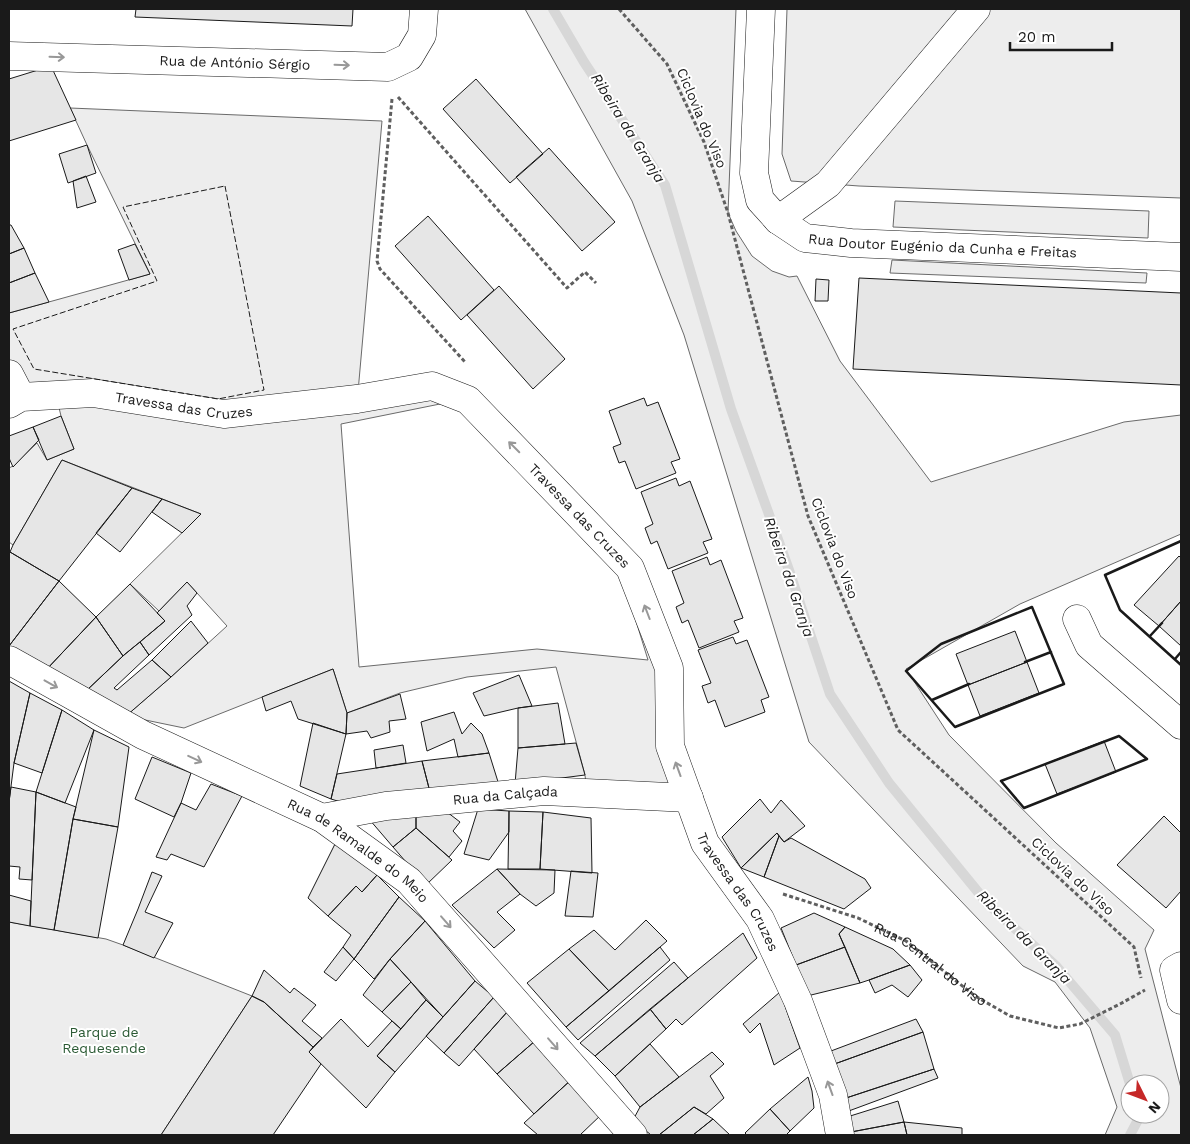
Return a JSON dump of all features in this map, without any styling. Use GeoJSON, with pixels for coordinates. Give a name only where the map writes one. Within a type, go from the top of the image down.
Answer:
{"type":"FeatureCollection","features":[{"type":"Feature","properties":{"kind":"street","name":"Rua de António Sérgio"},"geometry":{"type":"LineString","coordinates":[[9,56],[388,67],[409,57],[422,35],[424,9]]}},
{"type":"Feature","properties":{"kind":"street","name":"Rua Doutor Eugénio da Cunha e Freitas"},"geometry":{"type":"LineString","coordinates":[[761,9],[754,173],[760,200],[778,220],[805,238],[851,243],[1181,257]]}},
{"type":"Feature","properties":{"kind":"street"},"geometry":{"type":"LineString","coordinates":[[778,220],[828,184],[976,9]]}},
{"type":"Feature","properties":{"kind":"street","name":"Travessa das Cruzes"},"geometry":{"type":"LineString","coordinates":[[13,392],[93,392],[224,414],[358,399],[432,386],[468,400],[630,568],[668,668],[670,746],[705,842],[760,919],[798,1001],[833,1095],[840,1135]]}},
{"type":"Feature","properties":{"kind":"street"},"geometry":{"type":"LineString","coordinates":[[1077,619],[1089,644],[1181,725]]}},
{"type":"Feature","properties":{"kind":"street","name":"Rua de Ramalde do Meio"},"geometry":{"type":"LineString","coordinates":[[9,660],[143,735],[322,818],[409,881],[633,1135]]}},
{"type":"Feature","properties":{"kind":"street","name":"Rua da Calçada"},"geometry":{"type":"LineString","coordinates":[[322,818],[386,806],[544,791],[689,798]]}},
{"type":"Feature","properties":{"kind":"street"},"geometry":{"type":"LineString","coordinates":[[1178,968],[1181,1000]]}},
{"type":"Feature","properties":{"kind":"path","name":"Ciclovia do Viso"},"geometry":{"type":"LineString","coordinates":[[618,9],[667,64],[704,142],[728,213],[808,516],[898,730],[1134,947],[1145,990]]}},
{"type":"Feature","properties":{"kind":"path"},"geometry":{"type":"LineString","coordinates":[[472,370],[380,270],[377,261],[392,91],[567,288],[585,272],[596,283]]}},
{"type":"Feature","properties":{"kind":"path","name":"Rua Central do Viso"},"geometry":{"type":"LineString","coordinates":[[738,888],[773,891],[858,918],[906,941],[975,996],[1010,1016],[1059,1028],[1080,1024],[1120,1004]]}},
{"type":"Feature","properties":{"kind":"shaded area"},"geometry":{"type":"Polygon","coordinates":[[[525,9],[736,9],[728,213],[736,231],[752,256],[772,271],[789,277],[797,276],[840,361],[931,482],[1124,422],[1181,415],[1181,534],[1020,604],[906,669],[949,735],[1056,843],[1154,930],[1145,949],[1181,1088],[1181,1135],[1105,1135],[1117,1107],[1090,1028],[1055,982],[1023,966],[809,742],[684,335],[632,201],[525,9]]]}},
{"type":"Feature","properties":{"kind":"shaded area"},"geometry":{"type":"Polygon","coordinates":[[[787,9],[1181,9],[1181,198],[859,186],[791,181],[782,154],[787,9]]]}},
{"type":"Feature","properties":{"kind":"shaded area"},"geometry":{"type":"Polygon","coordinates":[[[70,108],[382,121],[358,392],[225,414],[357,399],[468,400],[630,568],[689,798],[587,794],[585,775],[556,667],[467,677],[400,693],[347,713],[333,669],[184,728],[126,716],[227,626],[187,582],[159,611],[130,584],[201,514],[62,460],[13,545],[9,542],[9,468],[37,443],[47,460],[74,449],[61,416],[56,395],[9,374],[9,313],[150,274],[70,108]],[[440,404],[341,424],[359,667],[537,649],[648,660],[623,579],[468,413],[440,404]]]}},
{"type":"Feature","properties":{"kind":"shaded area"},"geometry":{"type":"Polygon","coordinates":[[[895,201],[1149,211],[1148,238],[893,227],[895,201]]]}},
{"type":"Feature","properties":{"kind":"shaded area"},"geometry":{"type":"Polygon","coordinates":[[[892,260],[1147,273],[1146,283],[890,273],[892,260]]]}},
{"type":"Feature","properties":{"kind":"shaded area","name":"Parque de Requesende"},"geometry":{"type":"Polygon","coordinates":[[[9,922],[106,939],[252,996],[161,1135],[9,1135],[9,922]]]}},
{"type":"Feature","properties":{"kind":"building"},"geometry":{"type":"Polygon","coordinates":[[[136,9],[353,9],[352,26],[135,17],[136,9]]]}},
{"type":"Feature","properties":{"kind":"building"},"geometry":{"type":"Polygon","coordinates":[[[51,66],[76,120],[9,141],[9,79],[51,66]]]}},
{"type":"Feature","properties":{"kind":"building"},"geometry":{"type":"Polygon","coordinates":[[[476,79],[543,154],[510,183],[443,109],[476,79]]]}},
{"type":"Feature","properties":{"kind":"building"},"geometry":{"type":"Polygon","coordinates":[[[87,145],[96,173],[68,183],[59,154],[87,145]]]}},
{"type":"Feature","properties":{"kind":"building"},"geometry":{"type":"Polygon","coordinates":[[[549,148],[615,222],[582,251],[516,177],[549,148]]]}},
{"type":"Feature","properties":{"kind":"building"},"geometry":{"type":"Polygon","coordinates":[[[86,176],[96,202],[77,208],[73,181],[86,176]]]}},
{"type":"Feature","properties":{"kind":"building"},"geometry":{"type":"Polygon","coordinates":[[[428,216],[494,290],[461,320],[395,246],[428,216]]]}},
{"type":"Feature","properties":{"kind":"building"},"geometry":{"type":"Polygon","coordinates":[[[9,225],[11,225],[24,248],[9,254],[9,225]]]}},
{"type":"Feature","properties":{"kind":"building"},"geometry":{"type":"Polygon","coordinates":[[[135,244],[150,274],[129,280],[118,250],[135,244]]]}},
{"type":"Feature","properties":{"kind":"building"},"geometry":{"type":"Polygon","coordinates":[[[24,248],[35,273],[9,283],[9,254],[24,248]]]}},
{"type":"Feature","properties":{"kind":"building"},"geometry":{"type":"Polygon","coordinates":[[[35,273],[49,302],[9,313],[9,283],[35,273]]]}},
{"type":"Feature","properties":{"kind":"building"},"geometry":{"type":"Polygon","coordinates":[[[859,278],[1181,293],[1181,385],[853,369],[859,278]]]}},
{"type":"Feature","properties":{"kind":"building"},"geometry":{"type":"Polygon","coordinates":[[[816,279],[829,280],[828,301],[815,301],[816,279]]]}},
{"type":"Feature","properties":{"kind":"building"},"geometry":{"type":"Polygon","coordinates":[[[499,286],[565,359],[533,389],[467,315],[499,286]]]}},
{"type":"Feature","properties":{"kind":"building"},"geometry":{"type":"Polygon","coordinates":[[[644,398],[647,406],[658,402],[680,459],[671,462],[676,473],[636,489],[625,461],[619,463],[613,447],[621,444],[609,411],[644,398]]]}},
{"type":"Feature","properties":{"kind":"building"},"geometry":{"type":"Polygon","coordinates":[[[61,416],[74,449],[47,460],[33,427],[61,416]]]}},
{"type":"Feature","properties":{"kind":"building"},"geometry":{"type":"Polygon","coordinates":[[[33,427],[39,440],[13,467],[9,458],[9,436],[33,427]]]}},
{"type":"Feature","properties":{"kind":"building"},"geometry":{"type":"Polygon","coordinates":[[[62,460],[132,488],[59,581],[10,552],[62,460]]]}},
{"type":"Feature","properties":{"kind":"building"},"geometry":{"type":"Polygon","coordinates":[[[676,478],[679,486],[690,481],[712,539],[703,542],[708,553],[668,569],[657,541],[651,544],[645,528],[653,524],[641,492],[676,478]]]}},
{"type":"Feature","properties":{"kind":"building"},"geometry":{"type":"Polygon","coordinates":[[[132,488],[162,499],[120,552],[96,533],[132,488]]]}},
{"type":"Feature","properties":{"kind":"building"},"geometry":{"type":"Polygon","coordinates":[[[162,499],[201,514],[182,533],[152,512],[162,499]]]}},
{"type":"Feature","properties":{"kind":"building"},"geometry":{"type":"Polygon","coordinates":[[[10,552],[59,581],[9,646],[9,554],[10,552]]]}},
{"type":"Feature","properties":{"kind":"building"},"geometry":{"type":"Polygon","coordinates":[[[1179,556],[1181,558],[1181,601],[1159,626],[1134,605],[1179,556]]]}},
{"type":"Feature","properties":{"kind":"building"},"geometry":{"type":"Polygon","coordinates":[[[707,557],[710,565],[721,560],[743,618],[734,621],[739,632],[699,648],[688,620],[682,623],[676,607],[684,603],[672,571],[707,557]]]}},
{"type":"Feature","properties":{"kind":"building"},"geometry":{"type":"Polygon","coordinates":[[[59,581],[96,617],[46,670],[9,648],[9,646],[59,581]]]}},
{"type":"Feature","properties":{"kind":"building"},"geometry":{"type":"Polygon","coordinates":[[[187,582],[197,593],[187,606],[192,615],[149,655],[140,642],[165,621],[157,613],[187,582]]]}},
{"type":"Feature","properties":{"kind":"building"},"geometry":{"type":"Polygon","coordinates":[[[130,584],[165,621],[123,656],[96,617],[130,584]]]}},
{"type":"Feature","properties":{"kind":"building"},"geometry":{"type":"Polygon","coordinates":[[[1181,601],[1181,646],[1159,626],[1181,601]]]}},
{"type":"Feature","properties":{"kind":"building"},"geometry":{"type":"Polygon","coordinates":[[[96,617],[123,656],[85,692],[46,670],[96,617]]]}},
{"type":"Feature","properties":{"kind":"building"},"geometry":{"type":"Polygon","coordinates":[[[191,621],[208,643],[171,677],[152,660],[191,621]]]}},
{"type":"Feature","properties":{"kind":"building"},"geometry":{"type":"Polygon","coordinates":[[[1015,631],[1027,662],[968,685],[956,654],[1015,631]]]}},
{"type":"Feature","properties":{"kind":"building"},"geometry":{"type":"Polygon","coordinates":[[[733,637],[736,644],[747,640],[769,697],[761,700],[765,712],[725,727],[715,700],[708,703],[702,686],[711,683],[698,650],[733,637]]]}},
{"type":"Feature","properties":{"kind":"building"},"geometry":{"type":"Polygon","coordinates":[[[140,642],[149,655],[114,688],[117,690],[152,660],[171,677],[126,716],[85,692],[140,642]]]}},
{"type":"Feature","properties":{"kind":"building"},"geometry":{"type":"Polygon","coordinates":[[[1027,662],[1039,693],[980,716],[968,685],[1027,662]]]}},
{"type":"Feature","properties":{"kind":"building"},"geometry":{"type":"Polygon","coordinates":[[[333,669],[347,713],[346,734],[298,719],[291,701],[266,711],[262,697],[333,669]]]}},
{"type":"Feature","properties":{"kind":"building"},"geometry":{"type":"Polygon","coordinates":[[[519,675],[532,706],[484,716],[473,693],[519,675]]]}},
{"type":"Feature","properties":{"kind":"building"},"geometry":{"type":"Polygon","coordinates":[[[9,681],[30,693],[14,763],[9,802],[9,681]]]}},
{"type":"Feature","properties":{"kind":"building"},"geometry":{"type":"Polygon","coordinates":[[[30,693],[62,710],[42,773],[14,763],[30,693]]]}},
{"type":"Feature","properties":{"kind":"building"},"geometry":{"type":"Polygon","coordinates":[[[400,694],[406,719],[389,721],[390,732],[371,738],[367,731],[346,734],[347,713],[400,694]]]}},
{"type":"Feature","properties":{"kind":"building"},"geometry":{"type":"Polygon","coordinates":[[[558,703],[565,744],[518,748],[518,708],[558,703]]]}},
{"type":"Feature","properties":{"kind":"building"},"geometry":{"type":"Polygon","coordinates":[[[62,710],[94,730],[65,803],[36,792],[62,710]]]}},
{"type":"Feature","properties":{"kind":"building"},"geometry":{"type":"Polygon","coordinates":[[[454,712],[462,734],[471,723],[482,734],[489,753],[458,757],[454,739],[427,751],[421,722],[454,712]]]}},
{"type":"Feature","properties":{"kind":"building"},"geometry":{"type":"Polygon","coordinates":[[[313,723],[346,734],[331,799],[300,786],[313,723]]]}},
{"type":"Feature","properties":{"kind":"building"},"geometry":{"type":"Polygon","coordinates":[[[94,730],[129,747],[118,827],[73,819],[94,730]]]}},
{"type":"Feature","properties":{"kind":"building"},"geometry":{"type":"Polygon","coordinates":[[[1104,741],[1116,772],[1057,794],[1045,764],[1104,741]]]}},
{"type":"Feature","properties":{"kind":"building"},"geometry":{"type":"Polygon","coordinates":[[[576,743],[585,775],[515,784],[518,748],[576,743]]]}},
{"type":"Feature","properties":{"kind":"building"},"geometry":{"type":"Polygon","coordinates":[[[403,745],[406,763],[376,768],[374,750],[403,745]]]}},
{"type":"Feature","properties":{"kind":"building"},"geometry":{"type":"Polygon","coordinates":[[[489,753],[499,785],[430,792],[422,761],[489,753]]]}},
{"type":"Feature","properties":{"kind":"building"},"geometry":{"type":"Polygon","coordinates":[[[152,757],[191,773],[174,817],[135,799],[152,757]]]}},
{"type":"Feature","properties":{"kind":"building"},"geometry":{"type":"Polygon","coordinates":[[[422,761],[430,792],[344,803],[331,799],[337,774],[422,761]]]}},
{"type":"Feature","properties":{"kind":"building"},"geometry":{"type":"Polygon","coordinates":[[[211,784],[242,796],[204,867],[171,854],[167,860],[156,857],[181,803],[196,810],[211,784]]]}},
{"type":"Feature","properties":{"kind":"building"},"geometry":{"type":"Polygon","coordinates":[[[11,787],[36,792],[32,880],[19,879],[20,867],[9,866],[9,802],[11,787]]]}},
{"type":"Feature","properties":{"kind":"building"},"geometry":{"type":"Polygon","coordinates":[[[36,792],[76,807],[54,930],[30,926],[36,792]]]}},
{"type":"Feature","properties":{"kind":"building"},"geometry":{"type":"Polygon","coordinates":[[[760,799],[771,813],[781,800],[805,826],[784,842],[777,833],[741,868],[722,837],[760,799]]]}},
{"type":"Feature","properties":{"kind":"building"},"geometry":{"type":"Polygon","coordinates":[[[478,809],[509,811],[509,832],[489,860],[464,854],[478,809]]]}},
{"type":"Feature","properties":{"kind":"building"},"geometry":{"type":"Polygon","coordinates":[[[509,811],[543,812],[540,869],[508,869],[509,811]]]}},
{"type":"Feature","properties":{"kind":"building"},"geometry":{"type":"Polygon","coordinates":[[[447,812],[460,822],[453,831],[462,841],[449,857],[416,828],[416,816],[447,812]]]}},
{"type":"Feature","properties":{"kind":"building"},"geometry":{"type":"Polygon","coordinates":[[[543,812],[591,818],[592,873],[540,869],[543,812]]]}},
{"type":"Feature","properties":{"kind":"building"},"geometry":{"type":"Polygon","coordinates":[[[416,816],[416,828],[393,847],[369,819],[416,816]]]}},
{"type":"Feature","properties":{"kind":"building"},"geometry":{"type":"Polygon","coordinates":[[[1164,816],[1181,833],[1181,891],[1166,908],[1117,865],[1164,816]]]}},
{"type":"Feature","properties":{"kind":"building"},"geometry":{"type":"Polygon","coordinates":[[[73,819],[118,827],[98,938],[54,930],[73,819]]]}},
{"type":"Feature","properties":{"kind":"building"},"geometry":{"type":"Polygon","coordinates":[[[416,828],[452,860],[426,885],[393,847],[416,828]]]}},
{"type":"Feature","properties":{"kind":"building"},"geometry":{"type":"Polygon","coordinates":[[[777,833],[779,836],[764,877],[741,868],[777,833]]]}},
{"type":"Feature","properties":{"kind":"building"},"geometry":{"type":"Polygon","coordinates":[[[779,836],[784,842],[791,838],[865,879],[871,888],[844,909],[764,877],[779,836]]]}},
{"type":"Feature","properties":{"kind":"building"},"geometry":{"type":"Polygon","coordinates":[[[337,840],[377,875],[362,892],[356,886],[328,916],[308,898],[337,840]]]}},
{"type":"Feature","properties":{"kind":"building"},"geometry":{"type":"Polygon","coordinates":[[[497,869],[520,894],[497,912],[515,930],[494,948],[452,905],[497,869]]]}},
{"type":"Feature","properties":{"kind":"building"},"geometry":{"type":"Polygon","coordinates":[[[497,869],[555,870],[554,893],[536,906],[520,894],[497,869]]]}},
{"type":"Feature","properties":{"kind":"building"},"geometry":{"type":"Polygon","coordinates":[[[571,871],[598,873],[593,917],[565,916],[571,871]]]}},
{"type":"Feature","properties":{"kind":"building"},"geometry":{"type":"Polygon","coordinates":[[[152,872],[162,876],[145,912],[173,923],[154,958],[123,945],[152,872]]]}},
{"type":"Feature","properties":{"kind":"building"},"geometry":{"type":"Polygon","coordinates":[[[377,875],[399,897],[354,959],[343,947],[351,935],[328,916],[356,886],[362,892],[377,875]]]}},
{"type":"Feature","properties":{"kind":"building"},"geometry":{"type":"Polygon","coordinates":[[[9,895],[31,901],[30,926],[9,922],[9,895]]]}},
{"type":"Feature","properties":{"kind":"building"},"geometry":{"type":"Polygon","coordinates":[[[399,897],[425,921],[374,979],[354,959],[399,897]]]}},
{"type":"Feature","properties":{"kind":"building"},"geometry":{"type":"Polygon","coordinates":[[[814,913],[845,927],[839,934],[845,947],[796,965],[781,928],[814,913]]]}},
{"type":"Feature","properties":{"kind":"building"},"geometry":{"type":"Polygon","coordinates":[[[646,920],[667,941],[609,991],[569,949],[594,930],[615,950],[646,920]]]}},
{"type":"Feature","properties":{"kind":"building"},"geometry":{"type":"Polygon","coordinates":[[[425,921],[475,981],[443,1017],[390,959],[425,921]]]}},
{"type":"Feature","properties":{"kind":"building"},"geometry":{"type":"Polygon","coordinates":[[[845,927],[893,949],[910,965],[860,983],[839,934],[845,927]]]}},
{"type":"Feature","properties":{"kind":"building"},"geometry":{"type":"Polygon","coordinates":[[[743,933],[757,958],[682,1025],[676,1019],[666,1029],[650,1009],[743,933]]]}},
{"type":"Feature","properties":{"kind":"building"},"geometry":{"type":"Polygon","coordinates":[[[343,947],[354,959],[336,981],[324,972],[343,947]]]}},
{"type":"Feature","properties":{"kind":"building"},"geometry":{"type":"Polygon","coordinates":[[[660,947],[670,960],[578,1040],[566,1027],[660,947]]]}},
{"type":"Feature","properties":{"kind":"building"},"geometry":{"type":"Polygon","coordinates":[[[845,947],[860,983],[807,996],[796,965],[845,947]]]}},
{"type":"Feature","properties":{"kind":"building"},"geometry":{"type":"Polygon","coordinates":[[[569,949],[609,991],[566,1027],[527,983],[569,949]]]}},
{"type":"Feature","properties":{"kind":"building"},"geometry":{"type":"Polygon","coordinates":[[[390,959],[411,982],[382,1012],[363,995],[390,959]]]}},
{"type":"Feature","properties":{"kind":"building"},"geometry":{"type":"Polygon","coordinates":[[[674,962],[688,978],[595,1056],[580,1043],[674,962]]]}},
{"type":"Feature","properties":{"kind":"building"},"geometry":{"type":"Polygon","coordinates":[[[910,965],[922,980],[908,997],[892,985],[875,993],[869,980],[910,965]]]}},
{"type":"Feature","properties":{"kind":"building"},"geometry":{"type":"Polygon","coordinates":[[[264,970],[290,993],[294,988],[316,1005],[302,1021],[322,1038],[313,1047],[264,1002],[252,996],[264,970]]]}},
{"type":"Feature","properties":{"kind":"building"},"geometry":{"type":"Polygon","coordinates":[[[475,981],[494,997],[444,1053],[426,1036],[475,981]]]}},
{"type":"Feature","properties":{"kind":"building"},"geometry":{"type":"Polygon","coordinates":[[[411,982],[426,1000],[401,1029],[382,1012],[411,982]]]}},
{"type":"Feature","properties":{"kind":"building"},"geometry":{"type":"Polygon","coordinates":[[[780,992],[800,1048],[774,1065],[760,1023],[750,1033],[743,1024],[780,992]]]}},
{"type":"Feature","properties":{"kind":"building"},"geometry":{"type":"Polygon","coordinates":[[[252,996],[264,1002],[313,1047],[309,1052],[321,1064],[273,1135],[161,1135],[252,996]]]}},
{"type":"Feature","properties":{"kind":"building"},"geometry":{"type":"Polygon","coordinates":[[[494,997],[508,1011],[459,1066],[444,1053],[494,997]]]}},
{"type":"Feature","properties":{"kind":"building"},"geometry":{"type":"Polygon","coordinates":[[[426,1000],[443,1017],[395,1072],[377,1056],[426,1000]]]}},
{"type":"Feature","properties":{"kind":"building"},"geometry":{"type":"Polygon","coordinates":[[[650,1009],[666,1029],[615,1076],[595,1056],[650,1009]]]}},
{"type":"Feature","properties":{"kind":"building"},"geometry":{"type":"Polygon","coordinates":[[[508,1011],[535,1041],[497,1074],[474,1049],[508,1011]]]}},
{"type":"Feature","properties":{"kind":"building"},"geometry":{"type":"Polygon","coordinates":[[[341,1019],[368,1047],[392,1021],[401,1029],[377,1056],[395,1072],[366,1108],[309,1052],[341,1019]]]}},
{"type":"Feature","properties":{"kind":"building"},"geometry":{"type":"Polygon","coordinates":[[[916,1019],[923,1032],[829,1066],[823,1054],[916,1019]]]}},
{"type":"Feature","properties":{"kind":"building"},"geometry":{"type":"Polygon","coordinates":[[[923,1032],[934,1069],[840,1100],[829,1066],[923,1032]]]}},
{"type":"Feature","properties":{"kind":"building"},"geometry":{"type":"Polygon","coordinates":[[[535,1041],[572,1079],[534,1114],[497,1074],[535,1041]]]}},
{"type":"Feature","properties":{"kind":"building"},"geometry":{"type":"Polygon","coordinates":[[[650,1044],[679,1077],[640,1107],[615,1076],[650,1044]]]}},
{"type":"Feature","properties":{"kind":"building"},"geometry":{"type":"Polygon","coordinates":[[[712,1052],[724,1064],[710,1076],[724,1098],[706,1114],[694,1107],[659,1135],[651,1135],[633,1120],[640,1107],[712,1052]]]}},
{"type":"Feature","properties":{"kind":"building"},"geometry":{"type":"Polygon","coordinates":[[[934,1069],[938,1078],[846,1112],[840,1100],[934,1069]]]}},
{"type":"Feature","properties":{"kind":"building"},"geometry":{"type":"Polygon","coordinates":[[[808,1077],[814,1108],[790,1131],[770,1109],[808,1077]]]}},
{"type":"Feature","properties":{"kind":"building"},"geometry":{"type":"Polygon","coordinates":[[[572,1079],[603,1113],[580,1135],[538,1135],[524,1123],[572,1079]]]}},
{"type":"Feature","properties":{"kind":"building"},"geometry":{"type":"Polygon","coordinates":[[[898,1101],[904,1122],[851,1132],[847,1117],[898,1101]]]}},
{"type":"Feature","properties":{"kind":"building"},"geometry":{"type":"Polygon","coordinates":[[[694,1107],[713,1119],[693,1135],[659,1135],[694,1107]]]}},
{"type":"Feature","properties":{"kind":"building"},"geometry":{"type":"Polygon","coordinates":[[[770,1109],[790,1131],[786,1135],[747,1135],[745,1133],[770,1109]]]}},
{"type":"Feature","properties":{"kind":"building"},"geometry":{"type":"Polygon","coordinates":[[[713,1119],[730,1135],[693,1135],[713,1119]]]}},
{"type":"Feature","properties":{"kind":"building"},"geometry":{"type":"Polygon","coordinates":[[[904,1122],[907,1135],[852,1135],[851,1132],[904,1122]]]}},
{"type":"Feature","properties":{"kind":"building"},"geometry":{"type":"Polygon","coordinates":[[[904,1122],[962,1128],[962,1135],[907,1135],[904,1122]]]}},
{"type":"Feature","properties":{"kind":"waterway","name":"Ribeira da Granja"},"geometry":{"type":"LineString","coordinates":[[553,9],[584,62],[665,185],[731,409],[789,570],[830,694],[889,783],[987,903],[1056,966],[1115,1035],[1127,1074]]}},
{"type":"Feature","properties":{"kind":"waterway","name":"Ribeira da Granja"},"geometry":{"type":"LineString","coordinates":[[1130,1135],[1136,1124]]}},
{"type":"Feature","properties":{"kind":"fence"},"geometry":{"type":"LineString","coordinates":[[225,186],[264,390],[218,399],[34,369],[13,329],[157,281],[123,207],[225,186]]}},
{"type":"Feature","properties":{"kind":"wall"},"geometry":{"type":"LineString","coordinates":[[1181,541],[1105,575],[1120,610],[1181,665]]}},
{"type":"Feature","properties":{"kind":"wall"},"geometry":{"type":"LineString","coordinates":[[1032,607],[1064,684],[955,727],[906,671],[941,644],[1032,607]]}},
{"type":"Feature","properties":{"kind":"wall"},"geometry":{"type":"LineString","coordinates":[[1150,636],[1162,623]]}},
{"type":"Feature","properties":{"kind":"wall"},"geometry":{"type":"LineString","coordinates":[[1025,662],[1051,652]]}},
{"type":"Feature","properties":{"kind":"wall"},"geometry":{"type":"LineString","coordinates":[[1175,659],[1181,652]]}},
{"type":"Feature","properties":{"kind":"wall"},"geometry":{"type":"LineString","coordinates":[[932,700],[969,684]]}},
{"type":"Feature","properties":{"kind":"wall"},"geometry":{"type":"LineString","coordinates":[[1119,736],[1147,759],[1024,808],[1001,781],[1119,736]]}}]}
